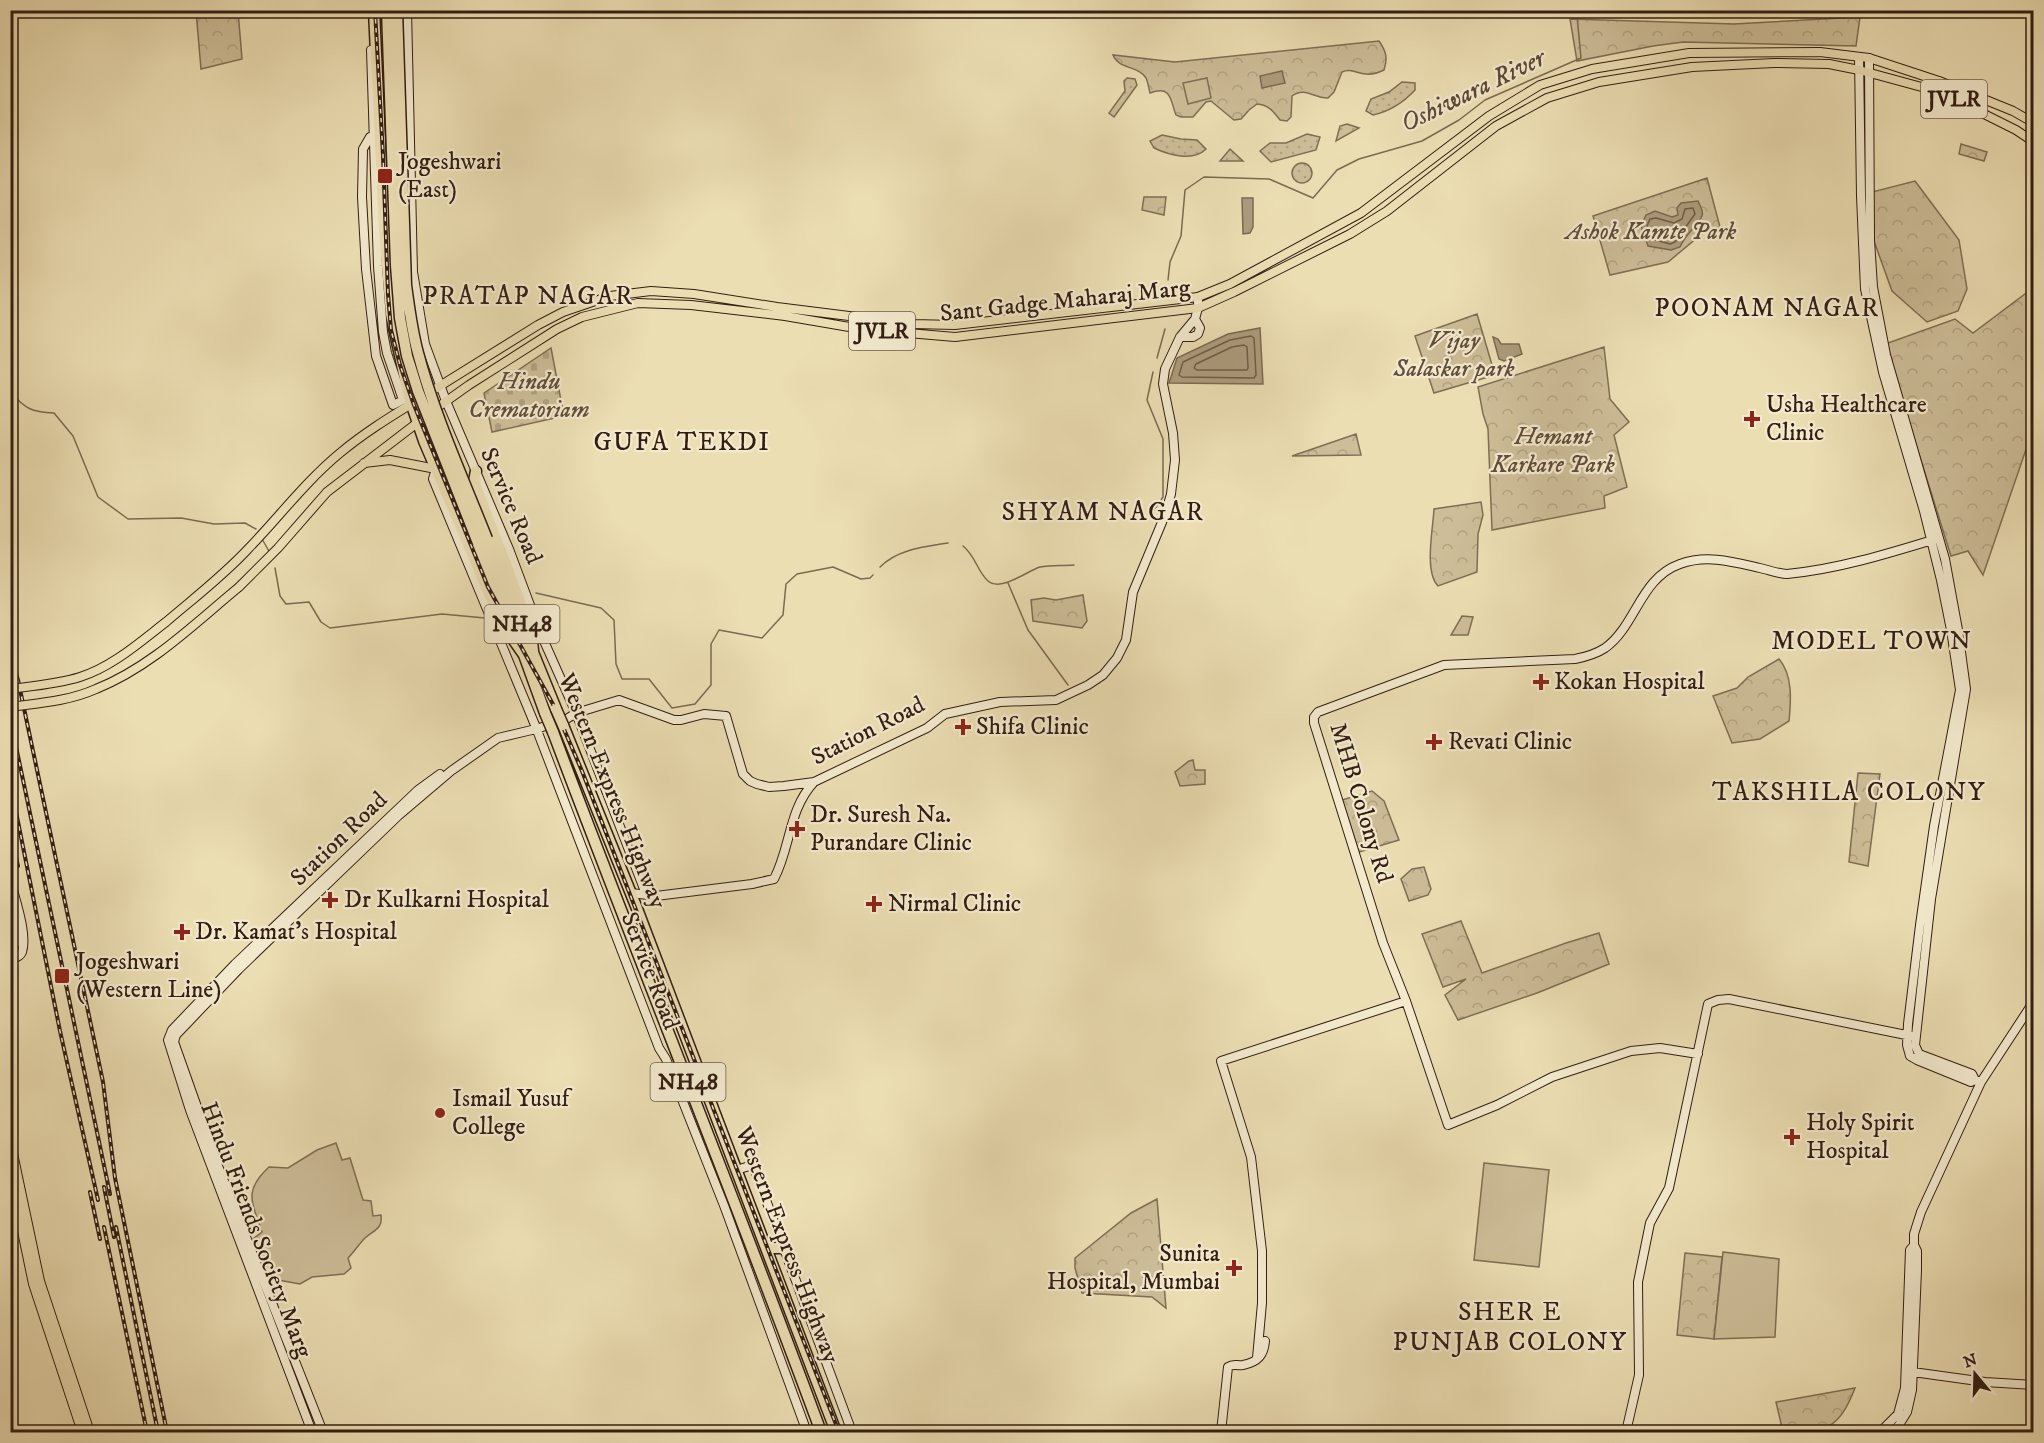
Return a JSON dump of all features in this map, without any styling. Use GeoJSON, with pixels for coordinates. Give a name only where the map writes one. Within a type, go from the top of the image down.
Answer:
{"type":"FeatureCollection","features":[{"type":"Feature","properties":{"kind":"highway"},"geometry":{"type":"LineString","coordinates":[[374,10],[376,135],[384,230],[383,266],[407,400],[440,487],[501,622],[528,653]]}},
{"type":"Feature","properties":{"kind":"highway","name":"Western Express Highway"},"geometry":{"type":"LineString","coordinates":[[387,10],[400,318],[407,356],[418,391],[483,541],[528,653],[556,709],[570,718],[631,893],[836,1432]]}},
{"type":"Feature","properties":{"kind":"highway","name":"Western Express Highway"},"geometry":{"type":"LineString","coordinates":[[396,10],[406,285],[411,318],[418,353],[436,409],[483,541]]}},
{"type":"Feature","properties":{"kind":"highway"},"geometry":{"type":"LineString","coordinates":[[476,471],[474,481],[531,630],[528,653]]}},
{"type":"Feature","properties":{"kind":"highway","name":"Western Express Highway"},"geometry":{"type":"LineString","coordinates":[[528,653],[545,713],[620,911],[759,1263],[821,1432]]}},
{"type":"Feature","properties":{"kind":"highway"},"geometry":{"type":"LineString","coordinates":[[666,1059],[677,1056]]}},
{"type":"Feature","properties":{"kind":"highway"},"geometry":{"type":"LineString","coordinates":[[766,1248],[784,1248]]}},
{"type":"Feature","properties":{"kind":"main road","name":"JVLR"},"geometry":{"type":"LineString","coordinates":[[407,400],[440,385],[563,312],[610,296],[651,291],[694,294],[913,324],[955,325],[1198,297],[1230,284],[1361,213],[1489,116],[1540,85],[1592,69],[1689,53],[1806,51],[1864,58],[1940,81],[2013,111],[2034,123]]}},
{"type":"Feature","properties":{"kind":"main road","name":"Sant Gadge Maharaj Marg"},"geometry":{"type":"LineString","coordinates":[[10,707],[68,699],[90,692],[125,676],[154,657],[239,587],[278,548],[322,497],[363,464],[446,401],[557,328],[582,317],[638,303],[657,302],[785,316],[861,329],[955,337],[1198,308],[1350,234],[1390,209],[1496,126],[1547,98],[1594,83],[1692,67],[1774,63],[1829,64],[1863,71],[1940,92],[2016,130],[2034,142]]}},
{"type":"Feature","properties":{"kind":"main road"},"geometry":{"type":"LineString","coordinates":[[10,689],[77,678],[99,670],[164,624],[249,549],[297,495],[302,486],[338,454],[407,400]]}},
{"type":"Feature","properties":{"kind":"main road"},"geometry":{"type":"LineString","coordinates":[[363,464],[390,460],[435,469]]}},
{"type":"Feature","properties":{"kind":"main road"},"geometry":{"type":"LineString","coordinates":[[10,1139],[40,1281],[90,1432]]}},
{"type":"Feature","properties":{"kind":"main road"},"geometry":{"type":"LineString","coordinates":[[10,1173],[33,1284],[82,1432]]}},
{"type":"Feature","properties":{"kind":"street"},"geometry":{"type":"LineString","coordinates":[[369,10],[376,135],[367,141],[363,149],[363,216],[368,285],[376,356],[393,405],[407,400]]}},
{"type":"Feature","properties":{"kind":"street","name":"Service Road"},"geometry":{"type":"LineString","coordinates":[[407,10],[413,272],[425,344],[446,401],[509,549],[570,718],[649,894]]}},
{"type":"Feature","properties":{"kind":"street"},"geometry":{"type":"LineString","coordinates":[[1864,58],[1873,287],[1886,355],[1935,539],[1952,630],[1960,690],[1934,826],[1908,1051],[1910,1056],[1971,1082],[1978,1081]]}},
{"type":"Feature","properties":{"kind":"street"},"geometry":{"type":"LineString","coordinates":[[1180,337],[1195,319],[1198,297]]}},
{"type":"Feature","properties":{"kind":"street"},"geometry":{"type":"LineString","coordinates":[[1180,337],[1193,338],[1198,334],[1200,328],[1195,319]]}},
{"type":"Feature","properties":{"kind":"street","name":"Station Road"},"geometry":{"type":"LineString","coordinates":[[171,1041],[172,1030],[235,964],[418,790],[495,734],[535,727],[564,715],[570,718],[619,700],[674,720],[704,714],[726,716],[742,774],[750,781],[769,787],[814,782],[927,728],[945,714],[1000,702],[1056,700],[1073,693],[1103,675],[1117,658],[1126,640],[1133,592],[1165,515],[1171,494],[1175,460],[1173,433],[1163,384],[1165,367],[1180,337]]}},
{"type":"Feature","properties":{"kind":"street","name":"Service Road"},"geometry":{"type":"LineString","coordinates":[[446,501],[659,1048],[666,1059],[724,1208],[807,1432]]}},
{"type":"Feature","properties":{"kind":"street","name":"MHB Colony Rd"},"geometry":{"type":"LineString","coordinates":[[1698,1054],[1660,1048],[1631,1051],[1552,1077],[1497,1106],[1448,1125],[1406,1001],[1383,943],[1331,781],[1314,717],[1317,712],[1444,665],[1575,659],[1589,656],[1605,648],[1620,633],[1655,580],[1670,567],[1682,563],[1712,558],[1785,574],[1861,561],[1935,539]]}},
{"type":"Feature","properties":{"kind":"street"},"geometry":{"type":"LineString","coordinates":[[631,893],[656,896],[774,879],[793,816],[814,782]]}},
{"type":"Feature","properties":{"kind":"street"},"geometry":{"type":"LineString","coordinates":[[10,878],[12,905],[23,934],[20,955],[10,959]]}},
{"type":"Feature","properties":{"kind":"street"},"geometry":{"type":"LineString","coordinates":[[1626,1432],[1639,1376],[1638,1282],[1650,1223],[1669,1188],[1707,1004],[1718,1000],[1741,1001],[1911,1036]]}},
{"type":"Feature","properties":{"kind":"street"},"geometry":{"type":"LineString","coordinates":[[1226,1432],[1230,1377],[1228,1367],[1242,1365],[1257,1357],[1262,1303],[1263,1253],[1251,1157],[1221,1061],[1406,1001]]}},
{"type":"Feature","properties":{"kind":"street"},"geometry":{"type":"LineString","coordinates":[[1892,1432],[1907,1412],[1912,1390],[1917,1270],[1914,1234],[1921,1212],[1978,1081],[2034,1001]]}},
{"type":"Feature","properties":{"kind":"street","name":"Hindu Friends Society Marg"},"geometry":{"type":"LineString","coordinates":[[171,1041],[190,1110],[312,1432]]}},
{"type":"Feature","properties":{"kind":"street","name":"Hindu Friends Society Marg"},"geometry":{"type":"LineString","coordinates":[[171,1041],[322,1432]]}},
{"type":"Feature","properties":{"kind":"street"},"geometry":{"type":"LineString","coordinates":[[736,1170],[753,1165],[852,1432]]}},
{"type":"Feature","properties":{"kind":"street"},"geometry":{"type":"LineString","coordinates":[[1880,1432],[1898,1414],[1905,1388],[1910,1250],[1914,1245]]}},
{"type":"Feature","properties":{"kind":"street"},"geometry":{"type":"LineString","coordinates":[[1913,1372],[1985,1382],[2034,1384]]}},
{"type":"Feature","properties":{"kind":"street"},"geometry":{"type":"LineString","coordinates":[[1221,1432],[1228,1374]]}},
{"type":"Feature","properties":{"kind":"green space"},"geometry":{"type":"Polygon","coordinates":[[[196,11],[238,11],[242,59],[201,69],[196,11]]]}},
{"type":"Feature","properties":{"kind":"green space"},"geometry":{"type":"Polygon","coordinates":[[[1860,17],[1856,46],[1683,42],[1577,61],[1570,19],[1734,24],[1860,17]]]}},
{"type":"Feature","properties":{"kind":"green space"},"geometry":{"type":"Polygon","coordinates":[[[1379,41],[1386,55],[1384,70],[1370,74],[1342,72],[1334,92],[1328,98],[1297,93],[1292,96],[1291,117],[1287,121],[1280,120],[1268,107],[1257,104],[1241,119],[1234,120],[1211,101],[1206,102],[1193,117],[1181,117],[1176,115],[1166,92],[1150,93],[1143,74],[1120,63],[1113,55],[1175,62],[1379,41]]]}},
{"type":"Feature","properties":{"kind":"green space"},"geometry":{"type":"Polygon","coordinates":[[[1127,78],[1135,79],[1137,85],[1114,117],[1109,113],[1125,91],[1124,81],[1127,78]]]}},
{"type":"Feature","properties":{"kind":"green space"},"geometry":{"type":"Polygon","coordinates":[[[1207,78],[1211,98],[1188,104],[1183,83],[1207,78]]]}},
{"type":"Feature","properties":{"kind":"green space"},"geometry":{"type":"Polygon","coordinates":[[[1402,82],[1415,83],[1415,90],[1406,99],[1391,109],[1373,115],[1366,111],[1371,99],[1389,92],[1402,82]]]}},
{"type":"Feature","properties":{"kind":"green space"},"geometry":{"type":"Polygon","coordinates":[[[1347,124],[1359,128],[1336,141],[1340,126],[1347,124]]]}},
{"type":"Feature","properties":{"kind":"green space"},"geometry":{"type":"Polygon","coordinates":[[[1307,134],[1320,137],[1316,150],[1271,162],[1260,151],[1270,143],[1286,143],[1307,134]]]}},
{"type":"Feature","properties":{"kind":"green space"},"geometry":{"type":"Polygon","coordinates":[[[1162,135],[1197,140],[1206,149],[1201,153],[1188,156],[1167,153],[1154,148],[1150,141],[1162,135]]]}},
{"type":"Feature","properties":{"kind":"green space"},"geometry":{"type":"Polygon","coordinates":[[[1961,144],[1987,152],[1984,161],[1959,154],[1961,144]]]}},
{"type":"Feature","properties":{"kind":"green space"},"geometry":{"type":"Polygon","coordinates":[[[1230,149],[1243,161],[1220,161],[1230,149]]]}},
{"type":"Feature","properties":{"kind":"green space"},"geometry":{"type":"Polygon","coordinates":[[[1302,163],[1309,166],[1312,173],[1309,180],[1302,183],[1295,180],[1292,173],[1295,166],[1302,163]]]}},
{"type":"Feature","properties":{"kind":"green space","name":"Ashok Kamte Park"},"geometry":{"type":"Polygon","coordinates":[[[1707,178],[1720,227],[1703,233],[1668,262],[1610,275],[1593,216],[1707,178]]]}},
{"type":"Feature","properties":{"kind":"green space"},"geometry":{"type":"Polygon","coordinates":[[[1915,181],[1959,240],[1967,289],[1958,311],[1927,322],[1892,291],[1874,241],[1872,192],[1915,181]]]}},
{"type":"Feature","properties":{"kind":"green space"},"geometry":{"type":"Polygon","coordinates":[[[1144,197],[1166,197],[1164,215],[1142,210],[1144,197]]]}},
{"type":"Feature","properties":{"kind":"green space"},"geometry":{"type":"Polygon","coordinates":[[[2033,288],[2033,429],[1983,575],[1968,551],[1951,556],[1890,361],[1888,343],[1955,319],[1973,333],[2033,288]]]}},
{"type":"Feature","properties":{"kind":"green space","name":"Vijay Salaskar park"},"geometry":{"type":"Polygon","coordinates":[[[1477,314],[1495,375],[1434,393],[1415,336],[1477,314]]]}},
{"type":"Feature","properties":{"kind":"green space","name":"Hemant Karkare Park"},"geometry":{"type":"Polygon","coordinates":[[[1604,347],[1610,399],[1629,422],[1614,435],[1627,487],[1604,496],[1605,508],[1492,530],[1488,429],[1478,387],[1604,347]]]}},
{"type":"Feature","properties":{"kind":"green space","name":"Hindu Crematoriam"},"geometry":{"type":"Polygon","coordinates":[[[551,348],[564,416],[492,432],[484,393],[551,348]]]}},
{"type":"Feature","properties":{"kind":"green space"},"geometry":{"type":"Polygon","coordinates":[[[1356,434],[1361,455],[1292,456],[1356,434]]]}},
{"type":"Feature","properties":{"kind":"green space"},"geometry":{"type":"Polygon","coordinates":[[[1481,502],[1483,515],[1478,534],[1477,572],[1438,586],[1431,571],[1430,561],[1434,509],[1481,502]]]}},
{"type":"Feature","properties":{"kind":"green space"},"geometry":{"type":"Polygon","coordinates":[[[1083,595],[1087,621],[1082,628],[1033,621],[1031,600],[1044,598],[1056,600],[1083,595]]]}},
{"type":"Feature","properties":{"kind":"green space"},"geometry":{"type":"Polygon","coordinates":[[[1462,616],[1473,617],[1468,635],[1451,635],[1462,616]]]}},
{"type":"Feature","properties":{"kind":"green space"},"geometry":{"type":"Polygon","coordinates":[[[1779,659],[1784,665],[1789,680],[1789,721],[1760,739],[1732,743],[1713,696],[1737,688],[1748,677],[1779,659]]]}},
{"type":"Feature","properties":{"kind":"green space"},"geometry":{"type":"Polygon","coordinates":[[[1193,760],[1195,770],[1205,770],[1205,784],[1180,786],[1175,772],[1193,760]]]}},
{"type":"Feature","properties":{"kind":"green space"},"geometry":{"type":"Polygon","coordinates":[[[1858,773],[1880,774],[1868,866],[1849,862],[1858,773]]]}},
{"type":"Feature","properties":{"kind":"green space"},"geometry":{"type":"Polygon","coordinates":[[[1372,791],[1384,801],[1399,840],[1359,852],[1342,800],[1372,791]]]}},
{"type":"Feature","properties":{"kind":"green space"},"geometry":{"type":"Polygon","coordinates":[[[1424,867],[1431,889],[1428,895],[1409,901],[1401,879],[1412,869],[1424,867]]]}},
{"type":"Feature","properties":{"kind":"green space"},"geometry":{"type":"Polygon","coordinates":[[[1461,921],[1482,973],[1599,933],[1609,964],[1537,993],[1458,1020],[1445,995],[1466,979],[1443,987],[1422,934],[1461,921]]]}},
{"type":"Feature","properties":{"kind":"green space"},"geometry":{"type":"Polygon","coordinates":[[[336,1143],[342,1160],[350,1158],[363,1200],[371,1201],[373,1216],[381,1215],[381,1223],[348,1258],[351,1268],[344,1274],[312,1277],[300,1284],[267,1278],[253,1239],[262,1232],[252,1197],[256,1183],[269,1167],[288,1168],[317,1150],[336,1143]]]}},
{"type":"Feature","properties":{"kind":"green space"},"geometry":{"type":"Polygon","coordinates":[[[1484,1163],[1549,1170],[1539,1267],[1474,1260],[1484,1163]]]}},
{"type":"Feature","properties":{"kind":"green space"},"geometry":{"type":"Polygon","coordinates":[[[1157,1199],[1166,1308],[1152,1297],[1082,1293],[1075,1268],[1075,1258],[1131,1213],[1157,1199]]]}},
{"type":"Feature","properties":{"kind":"green space"},"geometry":{"type":"Polygon","coordinates":[[[1723,1252],[1779,1259],[1775,1337],[1714,1339],[1723,1252]]]}},
{"type":"Feature","properties":{"kind":"green space"},"geometry":{"type":"Polygon","coordinates":[[[1685,1253],[1722,1257],[1714,1339],[1677,1335],[1685,1253]]]}},
{"type":"Feature","properties":{"kind":"green space"},"geometry":{"type":"Polygon","coordinates":[[[1855,1388],[1843,1412],[1829,1426],[1810,1431],[1783,1432],[1776,1402],[1855,1388]]]}},
{"type":"Feature","properties":{"kind":"water"},"geometry":{"type":"Polygon","coordinates":[[[1282,71],[1285,83],[1262,88],[1260,76],[1282,71]]]}},
{"type":"Feature","properties":{"kind":"water"},"geometry":{"type":"Polygon","coordinates":[[[1242,198],[1253,198],[1253,227],[1250,233],[1243,234],[1242,198]]]}},
{"type":"Feature","properties":{"kind":"water"},"geometry":{"type":"Polygon","coordinates":[[[1698,201],[1702,216],[1680,247],[1671,250],[1648,246],[1641,226],[1646,215],[1655,211],[1672,217],[1678,215],[1677,208],[1681,203],[1698,201]]]}},
{"type":"Feature","properties":{"kind":"water"},"geometry":{"type":"Polygon","coordinates":[[[1260,328],[1263,384],[1169,383],[1177,358],[1228,334],[1260,328]]]}},
{"type":"Feature","properties":{"kind":"water"},"geometry":{"type":"Polygon","coordinates":[[[1493,337],[1501,344],[1519,344],[1522,354],[1504,361],[1499,359],[1493,337]]]}},
{"type":"Feature","properties":{"kind":"waterway","name":"Oshiwara River"},"geometry":{"type":"LineString","coordinates":[[1168,280],[1170,262],[1181,236],[1185,190],[1204,177],[1269,179],[1313,198],[1337,170],[1359,159],[1422,141],[1459,120],[1485,100],[1581,58],[1577,16],[1664,10]]}},
{"type":"Feature","properties":{"kind":"waterway","name":"Oshiwara River"},"geometry":{"type":"LineString","coordinates":[[1157,358],[1165,329]]}},
{"type":"Feature","properties":{"kind":"waterway","name":"Oshiwara River"},"geometry":{"type":"LineString","coordinates":[[1152,513],[1163,497],[1163,439],[1147,400],[1153,372]]}},
{"type":"Feature","properties":{"kind":"waterway","name":"Oshiwara River"},"geometry":{"type":"LineString","coordinates":[[10,392],[29,408],[54,413],[73,436],[98,497],[128,519],[181,518],[214,524],[245,523],[256,529]]}},
{"type":"Feature","properties":{"kind":"waterway","name":"Oshiwara River"},"geometry":{"type":"LineString","coordinates":[[262,539],[270,553]]}},
{"type":"Feature","properties":{"kind":"waterway","name":"Oshiwara River"},"geometry":{"type":"LineString","coordinates":[[880,567],[903,553],[948,543]]}},
{"type":"Feature","properties":{"kind":"waterway","name":"Oshiwara River"},"geometry":{"type":"LineString","coordinates":[[963,546],[984,577],[993,584],[1014,580],[1040,567],[1074,565]]}},
{"type":"Feature","properties":{"kind":"waterway","name":"Oshiwara River"},"geometry":{"type":"LineString","coordinates":[[536,593],[601,608],[614,620],[616,664],[622,679],[649,679],[672,708],[695,704],[711,685],[711,644],[719,630],[762,638],[783,615],[786,584],[797,574],[833,567],[861,579],[870,578],[873,575]]}},
{"type":"Feature","properties":{"kind":"waterway","name":"Oshiwara River"},"geometry":{"type":"LineString","coordinates":[[275,568],[280,596],[286,604],[309,602],[321,622],[330,628],[442,614],[485,618]]}},
{"type":"Feature","properties":{"kind":"waterway"},"geometry":{"type":"LineString","coordinates":[[1008,583],[1028,630],[1068,685]]}},
{"type":"Feature","properties":{"kind":"railway"},"geometry":{"type":"LineString","coordinates":[[375,10],[388,294],[391,330],[400,365],[488,587],[554,706],[582,771],[839,1432]]}},
{"type":"Feature","properties":{"kind":"railway"},"geometry":{"type":"LineString","coordinates":[[10,653],[18,680],[103,1082],[115,1178],[167,1432]]}},
{"type":"Feature","properties":{"kind":"railway"},"geometry":{"type":"LineString","coordinates":[[10,718],[110,1194]]}},
{"type":"Feature","properties":{"kind":"railway"},"geometry":{"type":"LineString","coordinates":[[10,782],[60,1031],[98,1200]]}},
{"type":"Feature","properties":{"kind":"railway"},"geometry":{"type":"LineString","coordinates":[[10,831],[18,866]]}},
{"type":"Feature","properties":{"kind":"railway"},"geometry":{"type":"LineString","coordinates":[[104,1187],[114,1237]]}},
{"type":"Feature","properties":{"kind":"railway"},"geometry":{"type":"LineString","coordinates":[[90,1192],[100,1239]]}},
{"type":"Feature","properties":{"kind":"railway"},"geometry":{"type":"LineString","coordinates":[[104,1227],[147,1432]]}},
{"type":"Feature","properties":{"kind":"railway"},"geometry":{"type":"LineString","coordinates":[[116,1227],[158,1432]]}},
{"type":"Feature","properties":{"kind":"place","name":"Jogeshwari (East)"},"geometry":{"type":"Point","coordinates":[385,176]}},
{"type":"Feature","properties":{"kind":"place","name":"Usha Healthcare Clinic"},"geometry":{"type":"Point","coordinates":[1752,419]}},
{"type":"Feature","properties":{"kind":"place","name":"Kokan Hospital"},"geometry":{"type":"Point","coordinates":[1541,682]}},
{"type":"Feature","properties":{"kind":"place","name":"Shifa Clinic"},"geometry":{"type":"Point","coordinates":[963,727]}},
{"type":"Feature","properties":{"kind":"place","name":"Revati Clinic"},"geometry":{"type":"Point","coordinates":[1434,742]}},
{"type":"Feature","properties":{"kind":"place","name":"Dr. Suresh Na. Purandare Clinic"},"geometry":{"type":"Point","coordinates":[797,829]}},
{"type":"Feature","properties":{"kind":"place","name":"Dr Kulkarni Hospital"},"geometry":{"type":"Point","coordinates":[330,900]}},
{"type":"Feature","properties":{"kind":"place","name":"Nirmal Clinic"},"geometry":{"type":"Point","coordinates":[874,904]}},
{"type":"Feature","properties":{"kind":"place","name":"Dr. Kamat's Hospital"},"geometry":{"type":"Point","coordinates":[182,932]}},
{"type":"Feature","properties":{"kind":"place","name":"Jogeshwari (Western Line)"},"geometry":{"type":"Point","coordinates":[62,976]}},
{"type":"Feature","properties":{"kind":"place","name":"Ismail Yusuf College"},"geometry":{"type":"Point","coordinates":[440,1113]}},
{"type":"Feature","properties":{"kind":"place","name":"Holy Spirit Hospital"},"geometry":{"type":"Point","coordinates":[1792,1137]}},
{"type":"Feature","properties":{"kind":"place","name":"Sunita Hospital, Mumbai"},"geometry":{"type":"Point","coordinates":[1234,1268]}},
{"type":"Feature","properties":{"kind":"district","name":"PRATAP NAGAR"},"geometry":{"type":"Point","coordinates":[528,296]}},
{"type":"Feature","properties":{"kind":"district","name":"POONAM NAGAR"},"geometry":{"type":"Point","coordinates":[1767,308]}},
{"type":"Feature","properties":{"kind":"district","name":"GUFA TEKDI"},"geometry":{"type":"Point","coordinates":[682,442]}},
{"type":"Feature","properties":{"kind":"district","name":"SHYAM NAGAR"},"geometry":{"type":"Point","coordinates":[1103,512]}},
{"type":"Feature","properties":{"kind":"district","name":"MODEL TOWN"},"geometry":{"type":"Point","coordinates":[1872,641]}},
{"type":"Feature","properties":{"kind":"district","name":"TAKSHILA COLONY"},"geometry":{"type":"Point","coordinates":[1849,792]}},
{"type":"Feature","properties":{"kind":"district","name":"SHER E PUNJAB COLONY"},"geometry":{"type":"Point","coordinates":[1510,1327]}}]}
